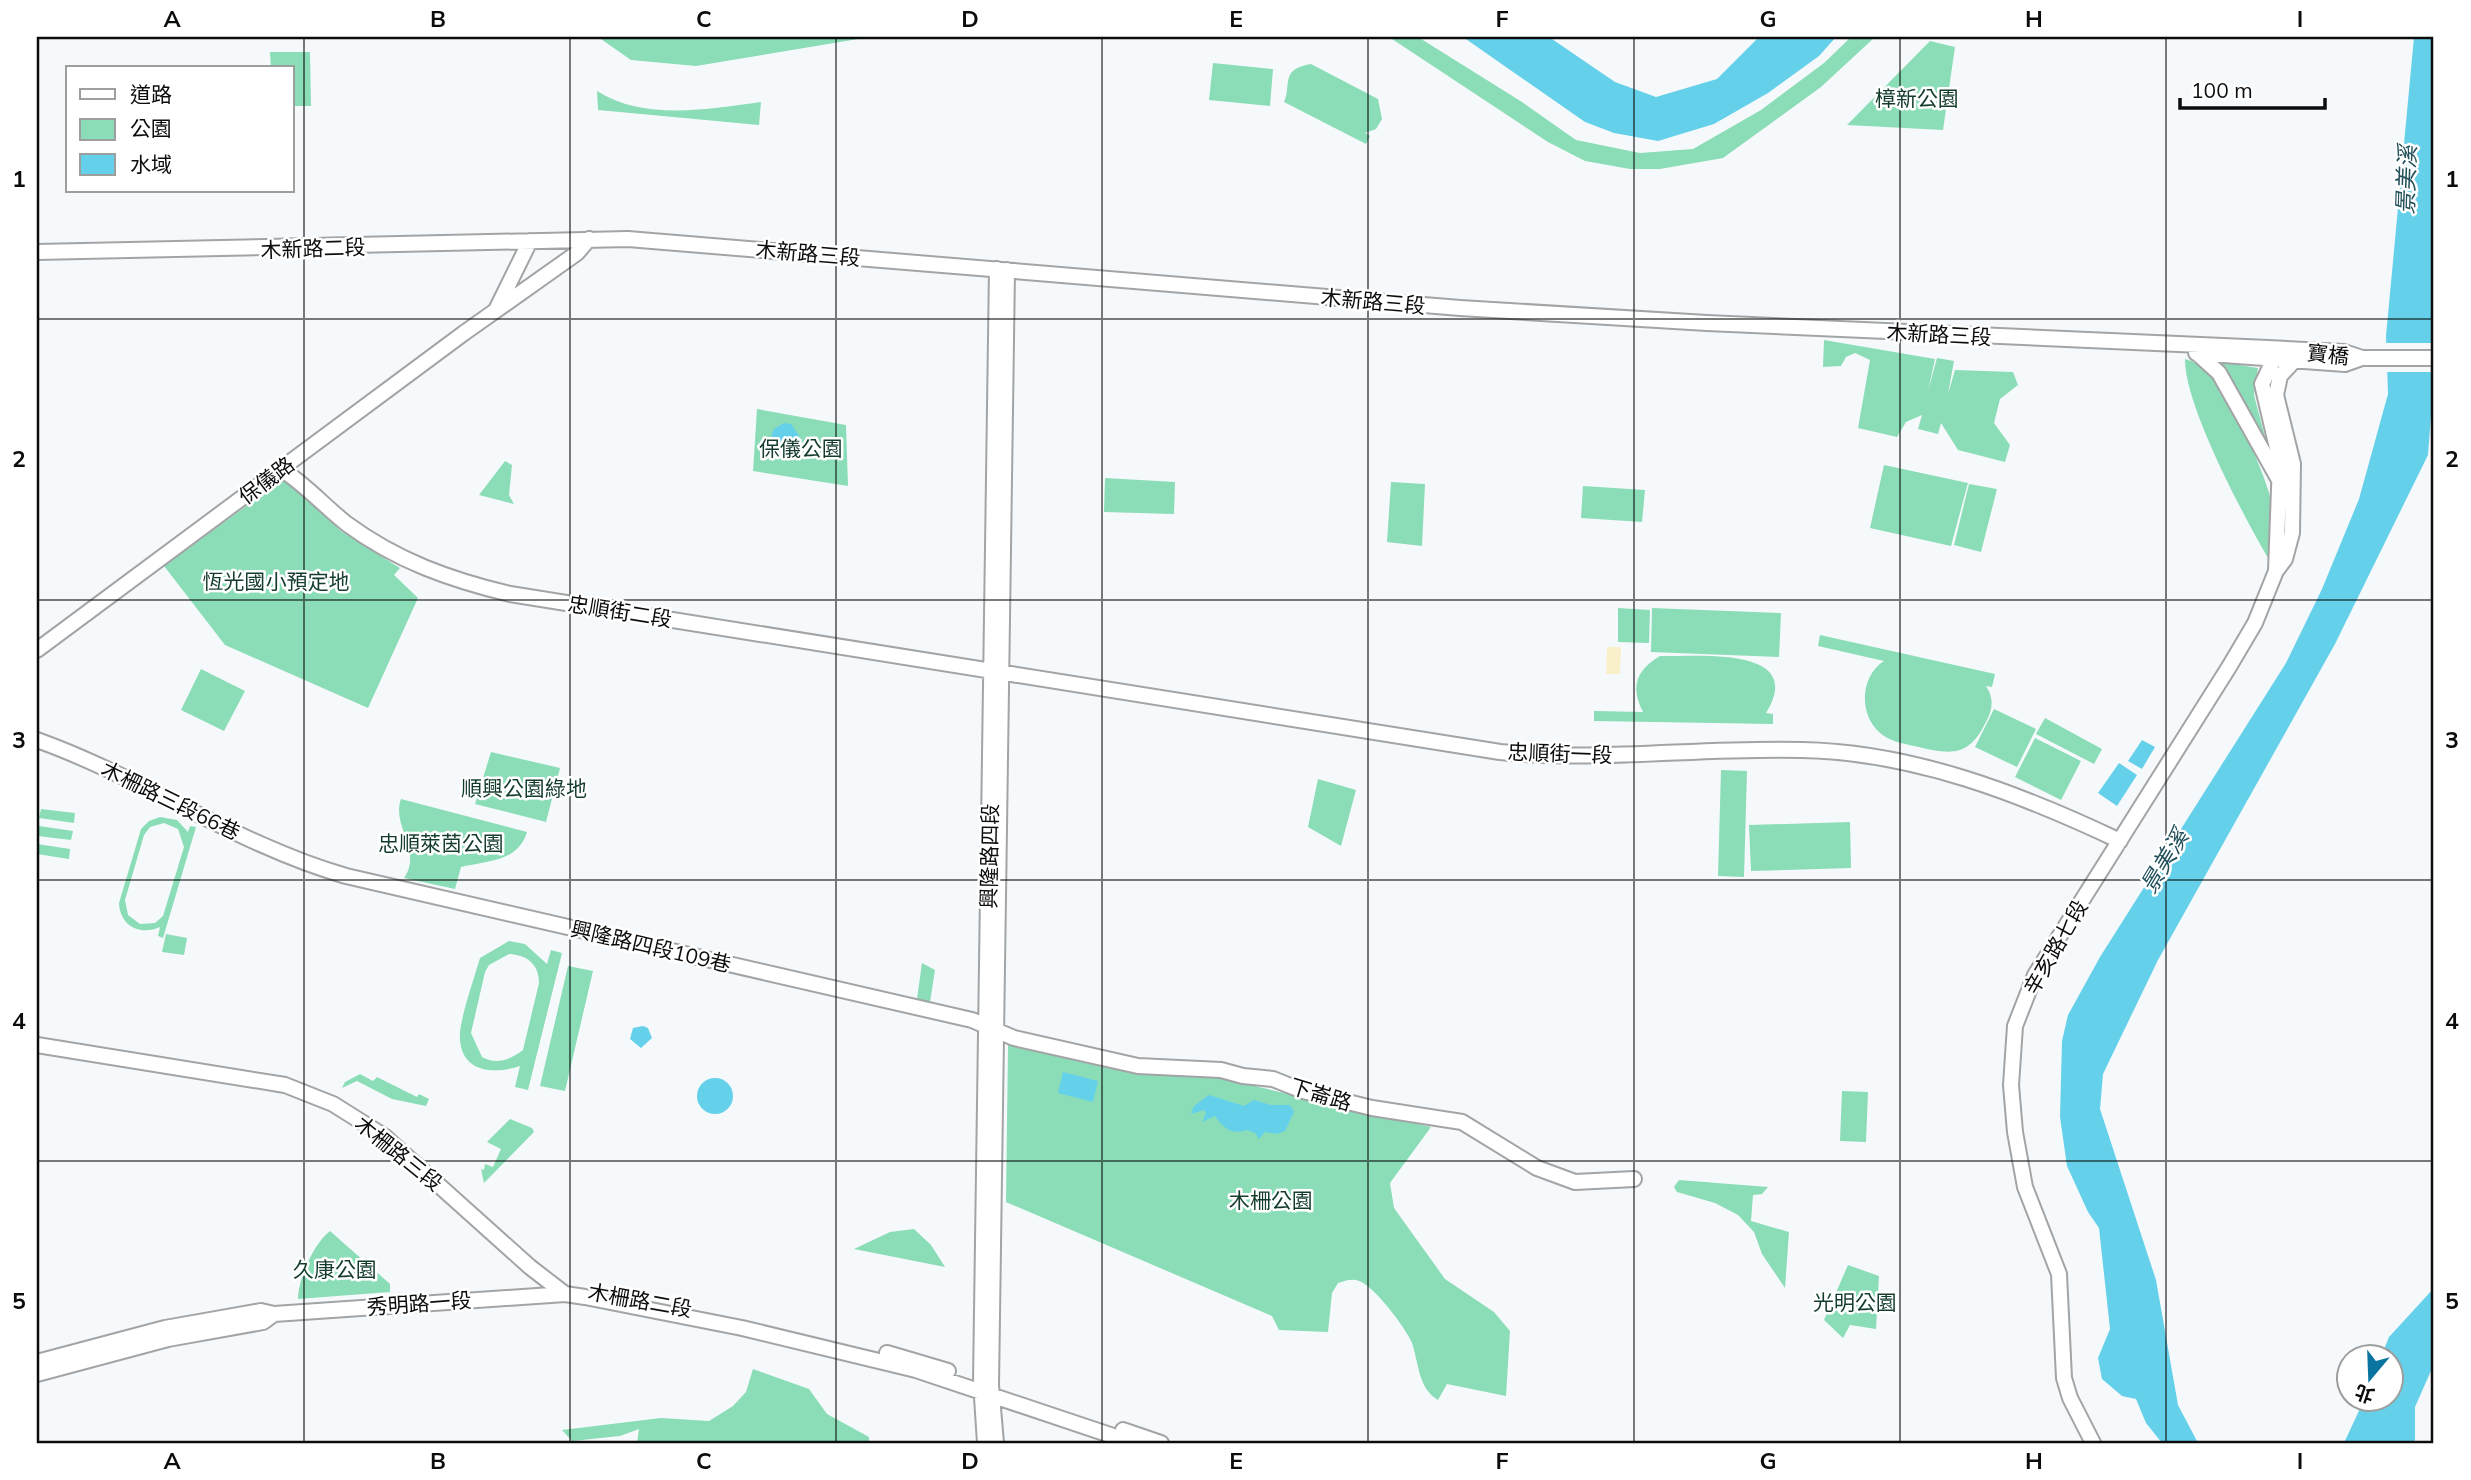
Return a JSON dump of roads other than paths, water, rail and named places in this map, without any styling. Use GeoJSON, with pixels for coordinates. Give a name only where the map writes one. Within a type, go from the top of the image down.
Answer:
{"type":"FeatureCollection","features":[{"type":"Feature","properties":{"kind":"main road","name":"木新路二段"},"geometry":{"type":"LineString","coordinates":[[37,252],[589,239]]}},
{"type":"Feature","properties":{"kind":"main road","name":"木新路三段"},"geometry":{"type":"LineString","coordinates":[[589,239],[652,240],[1517,312],[2216,345],[2284,356]]}},
{"type":"Feature","properties":{"kind":"main road","name":"保儀路"},"geometry":{"type":"LineString","coordinates":[[37,650],[577,253],[589,239]]}},
{"type":"Feature","properties":{"kind":"main road"},"geometry":{"type":"LineString","coordinates":[[496,311],[530,241]]}},
{"type":"Feature","properties":{"kind":"main road","name":"興隆路四段"},"geometry":{"type":"LineString","coordinates":[[985,1443],[1002,270]]}},
{"type":"Feature","properties":{"kind":"main road","name":"木新路三段"},"geometry":{"type":"LineString","coordinates":[[2158,344],[2168,350],[2197,353],[2284,356]]}},
{"type":"Feature","properties":{"kind":"main road"},"geometry":{"type":"LineString","coordinates":[[2197,353],[2219,373],[2281,483]]}},
{"type":"Feature","properties":{"kind":"main road"},"geometry":{"type":"LineString","coordinates":[[2276,571],[2280,461],[2262,384],[2284,356]]}},
{"type":"Feature","properties":{"kind":"main road","name":"寶橋"},"geometry":{"type":"LineString","coordinates":[[2284,356],[2345,364],[2362,358],[2434,358]]}},
{"type":"Feature","properties":{"kind":"main road","name":"辛亥路七段"},"geometry":{"type":"LineString","coordinates":[[2093,1443],[2063,1378],[2059,1274],[2022,1174],[2012,1098],[2015,1026],[2035,975],[2236,656],[2255,623],[2276,571],[2285,559],[2292,533],[2294,488],[2293,464],[2276,395],[2284,356]]}},
{"type":"Feature","properties":{"kind":"main road","name":"忠順街二段"},"geometry":{"type":"LineString","coordinates":[[281,469],[299,480],[346,523],[386,550],[438,574],[474,586],[996,671]]}},
{"type":"Feature","properties":{"kind":"main road","name":"忠順街一段"},"geometry":{"type":"LineString","coordinates":[[996,671],[1520,754],[1595,757],[1801,750],[1871,757],[1989,786],[2120,841]]}},
{"type":"Feature","properties":{"kind":"main road","name":"木柵路三段66巷"},"geometry":{"type":"LineString","coordinates":[[37,740],[108,769],[305,863]]}},
{"type":"Feature","properties":{"kind":"main road","name":"興隆路四段109巷"},"geometry":{"type":"LineString","coordinates":[[305,863],[346,876],[972,1020],[991,1028]]}},
{"type":"Feature","properties":{"kind":"main road","name":"下崙路"},"geometry":{"type":"LineString","coordinates":[[991,1028],[1014,1038],[1138,1066],[1221,1070],[1243,1076],[1273,1079],[1303,1091],[1372,1108],[1446,1118],[1476,1129],[1558,1178],[1591,1183],[1634,1179]]}},
{"type":"Feature","properties":{"kind":"main road","name":"木柵路三段"},"geometry":{"type":"LineString","coordinates":[[37,1045],[285,1085],[324,1099],[384,1136],[530,1267],[565,1294]]}},
{"type":"Feature","properties":{"kind":"main road","name":"木柵路二段"},"geometry":{"type":"LineString","coordinates":[[565,1294],[849,1353],[987,1389],[1161,1443]]}},
{"type":"Feature","properties":{"kind":"main road","name":"秀明路一段"},"geometry":{"type":"LineString","coordinates":[[37,1362],[165,1328],[261,1311],[274,1314],[565,1294]]}},
{"type":"Feature","properties":{"kind":"main road","name":"秀明路一段"},"geometry":{"type":"LineString","coordinates":[[37,1374],[168,1339],[263,1322],[274,1314]]}},
{"type":"Feature","properties":{"kind":"main road","name":"興隆路四段"},"geometry":{"type":"LineString","coordinates":[[987,1389],[996,1443]]}},
{"type":"Feature","properties":{"kind":"main road","name":"木柵路二段"},"geometry":{"type":"LineString","coordinates":[[987,1389],[1134,1443]]}},
{"type":"Feature","properties":{"kind":"water"},"geometry":{"type":"Polygon","coordinates":[[[1463,37],[1549,37],[1615,82],[1656,97],[1717,79],[1759,37],[1836,37],[1819,56],[1768,93],[1714,124],[1658,141],[1614,133],[1585,122],[1463,37]]]}},
{"type":"Feature","properties":{"kind":"water","name":"景美溪"},"geometry":{"type":"Polygon","coordinates":[[[2414,37],[2434,37],[2434,377],[2428,455],[2335,644],[2158,960],[2103,1074],[2100,1109],[2156,1280],[2178,1405],[2198,1443],[2162,1443],[2146,1423],[2136,1399],[2122,1396],[2102,1379],[2098,1358],[2110,1329],[2099,1228],[2088,1212],[2067,1166],[2060,1117],[2062,1041],[2068,1015],[2100,957],[2286,663],[2322,589],[2359,499],[2388,394],[2386,336],[2414,37]]]}},
{"type":"Feature","properties":{"kind":"water"},"geometry":{"type":"Polygon","coordinates":[[[784,423],[791,424],[800,437],[784,447],[771,436],[774,429],[784,423]]]}},
{"type":"Feature","properties":{"kind":"water"},"geometry":{"type":"Polygon","coordinates":[[[2142,740],[2155,747],[2142,769],[2128,761],[2142,740]]]}},
{"type":"Feature","properties":{"kind":"water"},"geometry":{"type":"Polygon","coordinates":[[[2119,763],[2137,775],[2117,806],[2098,793],[2119,763]]]}},
{"type":"Feature","properties":{"kind":"water"},"geometry":{"type":"Polygon","coordinates":[[[633,1028],[648,1028],[652,1038],[641,1048],[630,1039],[633,1028]]]}},
{"type":"Feature","properties":{"kind":"water"},"geometry":{"type":"Polygon","coordinates":[[[1063,1072],[1098,1081],[1093,1102],[1058,1093],[1063,1072]]]}},
{"type":"Feature","properties":{"kind":"water"},"geometry":{"type":"Polygon","coordinates":[[[715,1078],[728,1083],[733,1096],[728,1109],[715,1114],[702,1109],[697,1096],[702,1083],[715,1078]]]}},
{"type":"Feature","properties":{"kind":"water"},"geometry":{"type":"Polygon","coordinates":[[[1209,1095],[1244,1106],[1254,1100],[1271,1105],[1290,1105],[1294,1112],[1285,1131],[1277,1134],[1265,1132],[1259,1139],[1255,1133],[1247,1130],[1229,1130],[1215,1116],[1202,1122],[1206,1113],[1204,1110],[1191,1114],[1194,1106],[1209,1095]]]}},
{"type":"Feature","properties":{"kind":"water"},"geometry":{"type":"Polygon","coordinates":[[[2434,1288],[2434,1364],[2415,1407],[2415,1440],[2412,1443],[2344,1443],[2357,1414],[2404,1414],[2404,1344],[2386,1344],[2389,1337],[2434,1288]]]}},
{"type":"Feature","properties":{"kind":"park label","name":"樟新公園"},"geometry":{"type":"Point","coordinates":[1917,98]}},
{"type":"Feature","properties":{"kind":"park label","name":"保儀公園"},"geometry":{"type":"Point","coordinates":[801,448]}},
{"type":"Feature","properties":{"kind":"park label","name":"恆光國小預定地"},"geometry":{"type":"Point","coordinates":[276,581]}},
{"type":"Feature","properties":{"kind":"park label","name":"順興公園綠地"},"geometry":{"type":"Point","coordinates":[524,788]}},
{"type":"Feature","properties":{"kind":"park label","name":"忠順萊茵公園"},"geometry":{"type":"Point","coordinates":[441,843]}},
{"type":"Feature","properties":{"kind":"park label","name":"木柵公園"},"geometry":{"type":"Point","coordinates":[1271,1200]}},
{"type":"Feature","properties":{"kind":"park label","name":"久康公園"},"geometry":{"type":"Point","coordinates":[335,1269]}},
{"type":"Feature","properties":{"kind":"park label","name":"光明公園"},"geometry":{"type":"Point","coordinates":[1855,1302]}}]}
